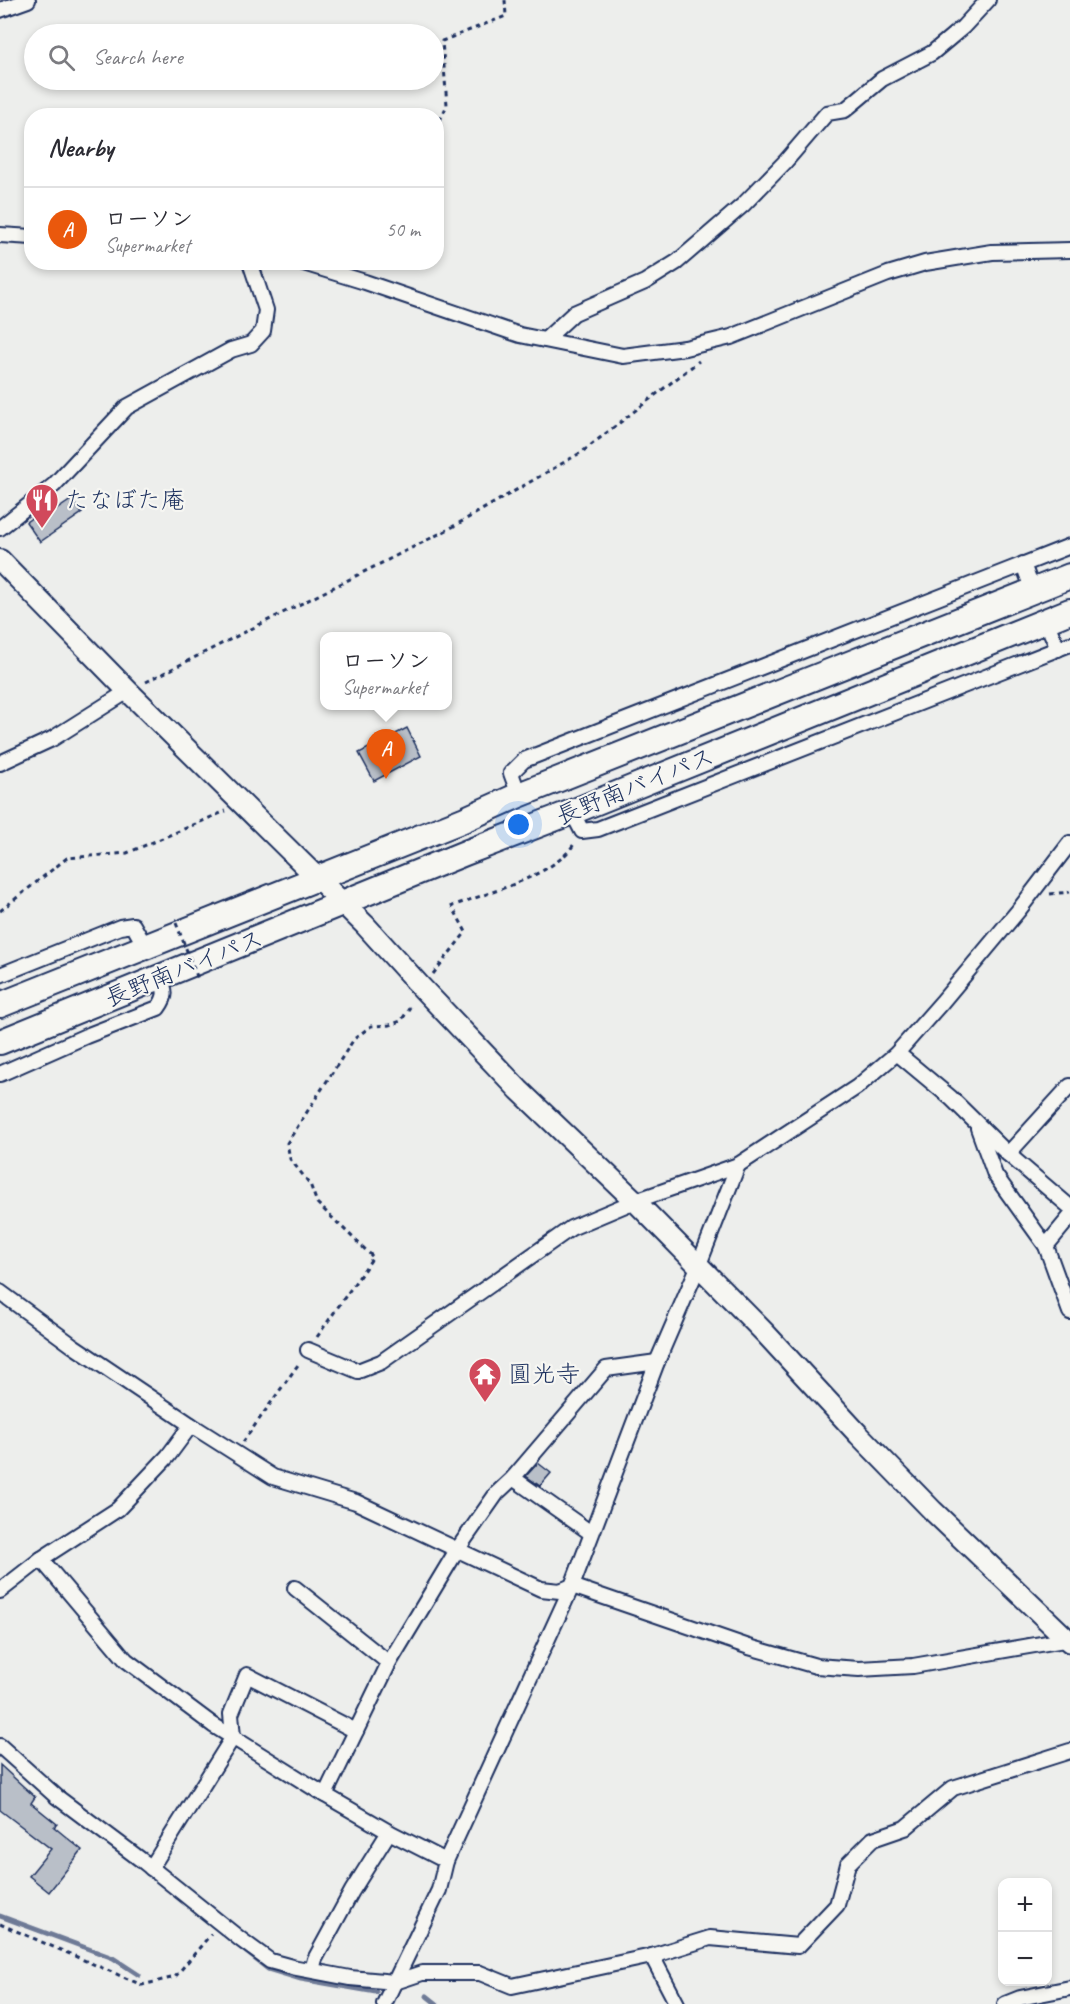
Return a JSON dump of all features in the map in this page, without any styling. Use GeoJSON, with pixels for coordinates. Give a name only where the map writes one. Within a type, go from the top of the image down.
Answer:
{"type":"FeatureCollection","features":[{"type":"Feature","properties":{"kind":"highway","name":"長野南バイパス"},"geometry":{"type":"LineString","coordinates":[[0,1005],[1070,576]]}},
{"type":"Feature","properties":{"kind":"highway","name":"長野南バイパス"},"geometry":{"type":"LineString","coordinates":[[0,1042],[465,853],[577,822],[1070,611]]}},
{"type":"Feature","properties":{"kind":"street"},"geometry":{"type":"LineString","coordinates":[[0,10],[28,0]]}},
{"type":"Feature","properties":{"kind":"street"},"geometry":{"type":"LineString","coordinates":[[545,340],[574,313],[645,282],[677,262],[752,196],[827,113],[845,110],[882,79],[932,53],[963,27],[988,0]]}},
{"type":"Feature","properties":{"kind":"street"},"geometry":{"type":"LineString","coordinates":[[0,235],[24,236]]}},
{"type":"Feature","properties":{"kind":"street"},"geometry":{"type":"LineString","coordinates":[[326,270],[520,336],[623,356],[685,348],[730,337],[888,274],[926,263],[992,252],[1070,250]]}},
{"type":"Feature","properties":{"kind":"street"},"geometry":{"type":"LineString","coordinates":[[0,528],[54,485],[127,407],[231,350],[251,344],[263,332],[266,310],[253,270]]}},
{"type":"Feature","properties":{"kind":"street"},"geometry":{"type":"LineString","coordinates":[[519,795],[511,773],[524,760],[1070,546]]}},
{"type":"Feature","properties":{"kind":"street"},"geometry":{"type":"LineString","coordinates":[[0,560],[128,691],[365,925],[519,1090],[635,1201],[765,1333],[859,1436],[933,1511],[1069,1640]]}},
{"type":"Feature","properties":{"kind":"street"},"geometry":{"type":"LineString","coordinates":[[1023,564],[1033,591]]}},
{"type":"Feature","properties":{"kind":"street"},"geometry":{"type":"LineString","coordinates":[[577,822],[598,829],[1064,646],[1046,621]]}},
{"type":"Feature","properties":{"kind":"street"},"geometry":{"type":"LineString","coordinates":[[0,764],[52,739],[128,691]]}},
{"type":"Feature","properties":{"kind":"street"},"geometry":{"type":"LineString","coordinates":[[308,1350],[358,1371],[381,1362],[572,1228],[635,1201],[738,1165],[857,1087],[897,1053],[942,1002],[1018,911],[1070,843]]}},
{"type":"Feature","properties":{"kind":"street"},"geometry":{"type":"LineString","coordinates":[[0,975],[120,927],[133,925],[146,948]]}},
{"type":"Feature","properties":{"kind":"street"},"geometry":{"type":"LineString","coordinates":[[0,1074],[86,1036],[158,1008],[164,1000],[166,991],[160,978]]}},
{"type":"Feature","properties":{"kind":"street"},"geometry":{"type":"LineString","coordinates":[[897,1053],[951,1098],[1008,1154],[1070,1207]]}},
{"type":"Feature","properties":{"kind":"street"},"geometry":{"type":"LineString","coordinates":[[1008,1154],[1070,1086]]}},
{"type":"Feature","properties":{"kind":"street"},"geometry":{"type":"LineString","coordinates":[[976,1123],[995,1175],[1046,1246],[1070,1312]]}},
{"type":"Feature","properties":{"kind":"street"},"geometry":{"type":"LineString","coordinates":[[384,2004],[439,1890],[446,1861],[572,1586],[657,1362],[738,1165]]}},
{"type":"Feature","properties":{"kind":"street"},"geometry":{"type":"LineString","coordinates":[[1046,1246],[1070,1217]]}},
{"type":"Feature","properties":{"kind":"street"},"geometry":{"type":"LineString","coordinates":[[0,1292],[72,1345],[273,1477],[357,1502],[541,1589],[560,1591],[572,1586],[749,1647],[816,1666],[858,1670],[913,1666],[1069,1640]]}},
{"type":"Feature","properties":{"kind":"street"},"geometry":{"type":"LineString","coordinates":[[325,1795],[389,1663],[457,1550],[497,1493],[513,1478],[606,1369],[657,1362]]}},
{"type":"Feature","properties":{"kind":"street"},"geometry":{"type":"LineString","coordinates":[[0,1591],[41,1559],[118,1509],[168,1456],[191,1425]]}},
{"type":"Feature","properties":{"kind":"street"},"geometry":{"type":"LineString","coordinates":[[513,1478],[591,1533]]}},
{"type":"Feature","properties":{"kind":"street"},"geometry":{"type":"LineString","coordinates":[[41,1559],[126,1660],[213,1725],[325,1795],[389,1832],[446,1861]]}},
{"type":"Feature","properties":{"kind":"street"},"geometry":{"type":"LineString","coordinates":[[295,1588],[389,1663]]}},
{"type":"Feature","properties":{"kind":"street"},"geometry":{"type":"LineString","coordinates":[[152,1868],[232,1737],[231,1714],[247,1675],[356,1731]]}},
{"type":"Feature","properties":{"kind":"street"},"geometry":{"type":"LineString","coordinates":[[0,1746],[57,1797],[270,1961],[350,1978],[395,1982],[422,1973],[480,1972],[512,1986],[652,1956],[710,1938],[798,1946],[837,1905],[848,1864],[873,1839],[905,1828],[953,1788],[1070,1751]]}},
{"type":"Feature","properties":{"kind":"street"},"geometry":{"type":"LineString","coordinates":[[312,1970],[315,1959],[352,1891],[389,1832]]}},
{"type":"Feature","properties":{"kind":"street"},"geometry":{"type":"LineString","coordinates":[[652,1956],[677,2004]]}},
{"type":"Feature","properties":{"kind":"street"},"geometry":{"type":"LineString","coordinates":[[1005,2004],[1020,1998],[1070,1988]]}},
{"type":"Feature","properties":{"kind":"path"},"geometry":{"type":"LineString","coordinates":[[444,40],[506,16],[505,0]]}},
{"type":"Feature","properties":{"kind":"path"},"geometry":{"type":"LineString","coordinates":[[444,67],[447,105],[444,112]]}},
{"type":"Feature","properties":{"kind":"path"},"geometry":{"type":"LineString","coordinates":[[128,691],[447,530],[562,464],[582,452],[703,358]]}},
{"type":"Feature","properties":{"kind":"path"},"geometry":{"type":"LineString","coordinates":[[0,911],[67,858],[127,853],[242,804]]}},
{"type":"Feature","properties":{"kind":"path"},"geometry":{"type":"LineString","coordinates":[[235,1454],[373,1257],[317,1203],[310,1184],[290,1159],[287,1143],[354,1039],[371,1026],[390,1025],[401,1021],[422,988],[466,932],[452,906],[534,876],[569,851],[577,822]]}},
{"type":"Feature","properties":{"kind":"path"},"geometry":{"type":"LineString","coordinates":[[176,923],[198,979]]}},
{"type":"Feature","properties":{"kind":"path"},"geometry":{"type":"LineString","coordinates":[[0,1924],[142,1985],[176,1977],[219,1923]]}},
{"type":"Feature","properties":{"kind":"building"},"geometry":{"type":"Polygon","coordinates":[[[71,500],[82,513],[40,542],[26,522],[52,504],[56,510],[71,500]]]}},
{"type":"Feature","properties":{"kind":"building"},"geometry":{"type":"Polygon","coordinates":[[[407,728],[421,756],[374,781],[359,753],[407,728]]]}},
{"type":"Feature","properties":{"kind":"building"},"geometry":{"type":"Polygon","coordinates":[[[538,1463],[551,1473],[540,1486],[526,1476],[538,1463]]]}},
{"type":"Feature","properties":{"kind":"building"},"geometry":{"type":"Polygon","coordinates":[[[0,1765],[35,1797],[31,1803],[57,1824],[54,1827],[82,1850],[49,1892],[29,1876],[51,1849],[0,1810],[0,1765]]]}},
{"type":"Feature","properties":{"kind":"waterway"},"geometry":{"type":"LineString","coordinates":[[0,1916],[113,1958],[139,1975]]}},
{"type":"Feature","properties":{"kind":"waterway"},"geometry":{"type":"LineString","coordinates":[[236,1944],[268,1969],[301,1979],[376,1992]]}},
{"type":"Feature","properties":{"kind":"waterway"},"geometry":{"type":"LineString","coordinates":[[427,1996],[437,2004]]}},
{"type":"Feature","properties":{"kind":"place","name":"たなぼた庵"},"geometry":{"type":"Point","coordinates":[42,529]}},
{"type":"Feature","properties":{"kind":"place","name":"ローソン"},"geometry":{"type":"Point","coordinates":[386,779]}},
{"type":"Feature","properties":{"kind":"place","name":"圓光寺"},"geometry":{"type":"Point","coordinates":[485,1403]}}]}
